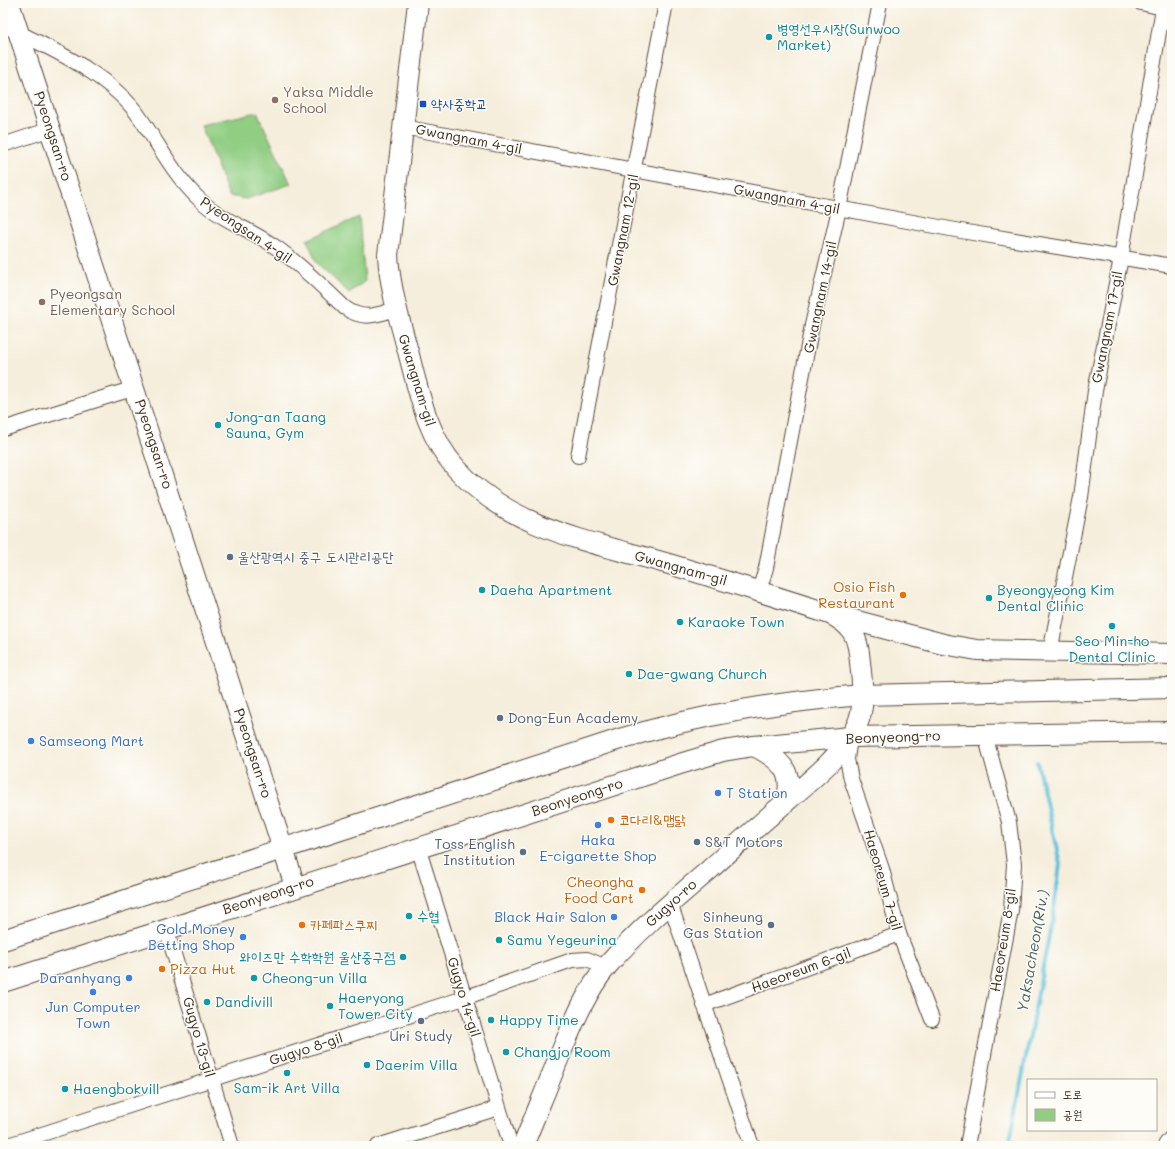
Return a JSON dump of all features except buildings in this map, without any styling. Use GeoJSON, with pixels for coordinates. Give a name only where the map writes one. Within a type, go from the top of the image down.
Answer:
{"type":"FeatureCollection","features":[{"type":"Feature","properties":{"kind":"main road","name":"Pyeongsan-ro"},"geometry":{"type":"LineString","coordinates":[[9,3],[11,29],[51,130],[296,886]]}},
{"type":"Feature","properties":{"kind":"main road","name":"Gwangnam-gil"},"geometry":{"type":"LineString","coordinates":[[418,3],[388,255],[389,273],[396,309],[425,414],[440,446],[456,468],[492,498],[524,519],[552,531],[759,591],[842,619],[851,628],[856,638],[859,652],[862,695]]}},
{"type":"Feature","properties":{"kind":"main road"},"geometry":{"type":"LineString","coordinates":[[830,614],[943,644],[977,650],[1172,654]]}},
{"type":"Feature","properties":{"kind":"main road"},"geometry":{"type":"LineString","coordinates":[[3,940],[283,848],[671,724],[751,707],[862,695],[1172,688]]}},
{"type":"Feature","properties":{"kind":"main road","name":"Gugyo-ro"},"geometry":{"type":"LineString","coordinates":[[523,1146],[566,1039],[588,993],[606,967],[628,943],[670,903],[819,772],[850,738],[862,709],[862,695]]}},
{"type":"Feature","properties":{"kind":"main road","name":"Beonyeong-ro"},"geometry":{"type":"LineString","coordinates":[[3,982],[296,886],[683,762],[723,751],[754,746],[850,738],[1172,732]]}},
{"type":"Feature","properties":{"kind":"main road"},"geometry":{"type":"LineString","coordinates":[[754,746],[773,756],[786,770],[790,786],[786,801]]}},
{"type":"Feature","properties":{"kind":"main road"},"geometry":{"type":"LineString","coordinates":[[1168,1146],[1172,1141]]}},
{"type":"Feature","properties":{"kind":"street","name":"Gwangnam 12-gil"},"geometry":{"type":"LineString","coordinates":[[578,456],[635,170],[666,3]]}},
{"type":"Feature","properties":{"kind":"street","name":"Gwangnam 14-gil"},"geometry":{"type":"LineString","coordinates":[[759,591],[766,568],[812,325],[840,209],[880,3]]}},
{"type":"Feature","properties":{"kind":"street"},"geometry":{"type":"LineString","coordinates":[[1141,3],[1166,6]]}},
{"type":"Feature","properties":{"kind":"street","name":"Gwangnam 17-gil"},"geometry":{"type":"LineString","coordinates":[[1050,652],[1081,497],[1095,391],[1121,258],[1166,6]]}},
{"type":"Feature","properties":{"kind":"street","name":"Pyeongsan 4-gil"},"geometry":{"type":"LineString","coordinates":[[11,29],[73,62],[109,85],[136,112],[183,183],[201,201],[229,221],[277,248],[345,308],[362,317],[396,309]]}},
{"type":"Feature","properties":{"kind":"street","name":"Gwangnam 4-gil"},"geometry":{"type":"LineString","coordinates":[[403,127],[961,232],[1172,266]]}},
{"type":"Feature","properties":{"kind":"street"},"geometry":{"type":"LineString","coordinates":[[3,144],[51,130]]}},
{"type":"Feature","properties":{"kind":"street"},"geometry":{"type":"LineString","coordinates":[[3,429],[135,388]]}},
{"type":"Feature","properties":{"kind":"street","name":"Haeoreum 8-gil"},"geometry":{"type":"LineString","coordinates":[[966,1146],[1011,910],[1014,864],[1009,822],[985,735]]}},
{"type":"Feature","properties":{"kind":"street","name":"Haeoreum 7-gil"},"geometry":{"type":"LineString","coordinates":[[850,738],[847,759],[851,779],[882,869],[899,934],[932,1020]]}},
{"type":"Feature","properties":{"kind":"street","name":"Gugyo 14-gil"},"geometry":{"type":"LineString","coordinates":[[418,847],[439,910],[464,998],[511,1146]]}},
{"type":"Feature","properties":{"kind":"street"},"geometry":{"type":"LineString","coordinates":[[670,903],[752,1146]]}},
{"type":"Feature","properties":{"kind":"street","name":"Gugyo 13-gil"},"geometry":{"type":"LineString","coordinates":[[166,928],[232,1146]]}},
{"type":"Feature","properties":{"kind":"street","name":"Haeoreum 6-gil"},"geometry":{"type":"LineString","coordinates":[[704,1005],[899,934]]}},
{"type":"Feature","properties":{"kind":"street","name":"Gugyo 8-gil"},"geometry":{"type":"LineString","coordinates":[[5,1146],[464,998],[572,960],[587,959],[606,967]]}},
{"type":"Feature","properties":{"kind":"street"},"geometry":{"type":"LineString","coordinates":[[378,1146],[498,1108]]}},
{"type":"Feature","properties":{"kind":"green space"},"geometry":{"type":"Polygon","coordinates":[[[257,112],[291,184],[246,199],[229,196],[201,125],[257,112]]]}},
{"type":"Feature","properties":{"kind":"green space"},"geometry":{"type":"Polygon","coordinates":[[[359,217],[365,281],[349,293],[317,263],[307,240],[359,217]]]}},
{"type":"Feature","properties":{"kind":"waterway","name":"Yaksacheon(Riv.)"},"geometry":{"type":"LineString","coordinates":[[1009,1146],[1054,909],[1060,864],[1037,762]]}},
{"type":"Feature","properties":{"kind":"place","name":"병영선우시장(Sunwoo Market)"},"geometry":{"type":"Point","coordinates":[769,37]}},
{"type":"Feature","properties":{"kind":"place","name":"Yaksa Middle School"},"geometry":{"type":"Point","coordinates":[275,100]}},
{"type":"Feature","properties":{"kind":"place","name":"약사중학교"},"geometry":{"type":"Point","coordinates":[423,104]}},
{"type":"Feature","properties":{"kind":"place","name":"Pyeongsan Elementary School"},"geometry":{"type":"Point","coordinates":[42,302]}},
{"type":"Feature","properties":{"kind":"place","name":"Jong-an Taang Sauna, Gym"},"geometry":{"type":"Point","coordinates":[218,425]}},
{"type":"Feature","properties":{"kind":"place","name":"울산광역시 중구 도시관리공단"},"geometry":{"type":"Point","coordinates":[230,557]}},
{"type":"Feature","properties":{"kind":"place","name":"Daeha Apartment"},"geometry":{"type":"Point","coordinates":[482,590]}},
{"type":"Feature","properties":{"kind":"place","name":"Osio Fish Restaurant"},"geometry":{"type":"Point","coordinates":[903,595]}},
{"type":"Feature","properties":{"kind":"place","name":"Byeongyeong Kim Dental Clinic"},"geometry":{"type":"Point","coordinates":[989,598]}},
{"type":"Feature","properties":{"kind":"place","name":"Karaoke Town"},"geometry":{"type":"Point","coordinates":[680,622]}},
{"type":"Feature","properties":{"kind":"place","name":"Seo Min-ho Dental Clinic"},"geometry":{"type":"Point","coordinates":[1112,626]}},
{"type":"Feature","properties":{"kind":"place","name":"Dae-gwang Church"},"geometry":{"type":"Point","coordinates":[629,674]}},
{"type":"Feature","properties":{"kind":"place","name":"Dong-Eun Academy"},"geometry":{"type":"Point","coordinates":[500,718]}},
{"type":"Feature","properties":{"kind":"place","name":"Samseong Mart"},"geometry":{"type":"Point","coordinates":[31,741]}},
{"type":"Feature","properties":{"kind":"place","name":"T Station"},"geometry":{"type":"Point","coordinates":[718,793]}},
{"type":"Feature","properties":{"kind":"place","name":"코다리&맵닭"},"geometry":{"type":"Point","coordinates":[611,820]}},
{"type":"Feature","properties":{"kind":"place","name":"Haka E-cigarette Shop"},"geometry":{"type":"Point","coordinates":[598,825]}},
{"type":"Feature","properties":{"kind":"place","name":"S&T Motors"},"geometry":{"type":"Point","coordinates":[697,842]}},
{"type":"Feature","properties":{"kind":"place","name":"Toss English Institution"},"geometry":{"type":"Point","coordinates":[523,852]}},
{"type":"Feature","properties":{"kind":"place","name":"Cheongha Food Cart"},"geometry":{"type":"Point","coordinates":[642,890]}},
{"type":"Feature","properties":{"kind":"place","name":"수협"},"geometry":{"type":"Point","coordinates":[409,916]}},
{"type":"Feature","properties":{"kind":"place","name":"Black Hair Salon"},"geometry":{"type":"Point","coordinates":[614,917]}},
{"type":"Feature","properties":{"kind":"place","name":"카페파스쿠찌"},"geometry":{"type":"Point","coordinates":[302,925]}},
{"type":"Feature","properties":{"kind":"place","name":"Sinheung Gas Station"},"geometry":{"type":"Point","coordinates":[771,925]}},
{"type":"Feature","properties":{"kind":"place","name":"Gold Money Betting Shop"},"geometry":{"type":"Point","coordinates":[243,937]}},
{"type":"Feature","properties":{"kind":"place","name":"Samu Yegeurina"},"geometry":{"type":"Point","coordinates":[499,940]}},
{"type":"Feature","properties":{"kind":"place","name":"와이즈만 수학학원 울산중구점"},"geometry":{"type":"Point","coordinates":[403,957]}},
{"type":"Feature","properties":{"kind":"place","name":"Pizza Hut"},"geometry":{"type":"Point","coordinates":[162,969]}},
{"type":"Feature","properties":{"kind":"place","name":"Daranhyang"},"geometry":{"type":"Point","coordinates":[129,978]}},
{"type":"Feature","properties":{"kind":"place","name":"Cheong-un Villa"},"geometry":{"type":"Point","coordinates":[254,978]}},
{"type":"Feature","properties":{"kind":"place","name":"Jun Computer Town"},"geometry":{"type":"Point","coordinates":[93,992]}},
{"type":"Feature","properties":{"kind":"place","name":"Dandivill"},"geometry":{"type":"Point","coordinates":[207,1002]}},
{"type":"Feature","properties":{"kind":"place","name":"Haeryong Tower City"},"geometry":{"type":"Point","coordinates":[330,1006]}},
{"type":"Feature","properties":{"kind":"place","name":"Happy Time"},"geometry":{"type":"Point","coordinates":[491,1020]}},
{"type":"Feature","properties":{"kind":"place","name":"Uri Study"},"geometry":{"type":"Point","coordinates":[421,1021]}},
{"type":"Feature","properties":{"kind":"place","name":"Changjo Room"},"geometry":{"type":"Point","coordinates":[506,1052]}},
{"type":"Feature","properties":{"kind":"place","name":"Daerim Villa"},"geometry":{"type":"Point","coordinates":[367,1065]}},
{"type":"Feature","properties":{"kind":"place","name":"Sam-ik Art Villa"},"geometry":{"type":"Point","coordinates":[287,1073]}},
{"type":"Feature","properties":{"kind":"place","name":"Haengbokvill"},"geometry":{"type":"Point","coordinates":[65,1089]}}]}
